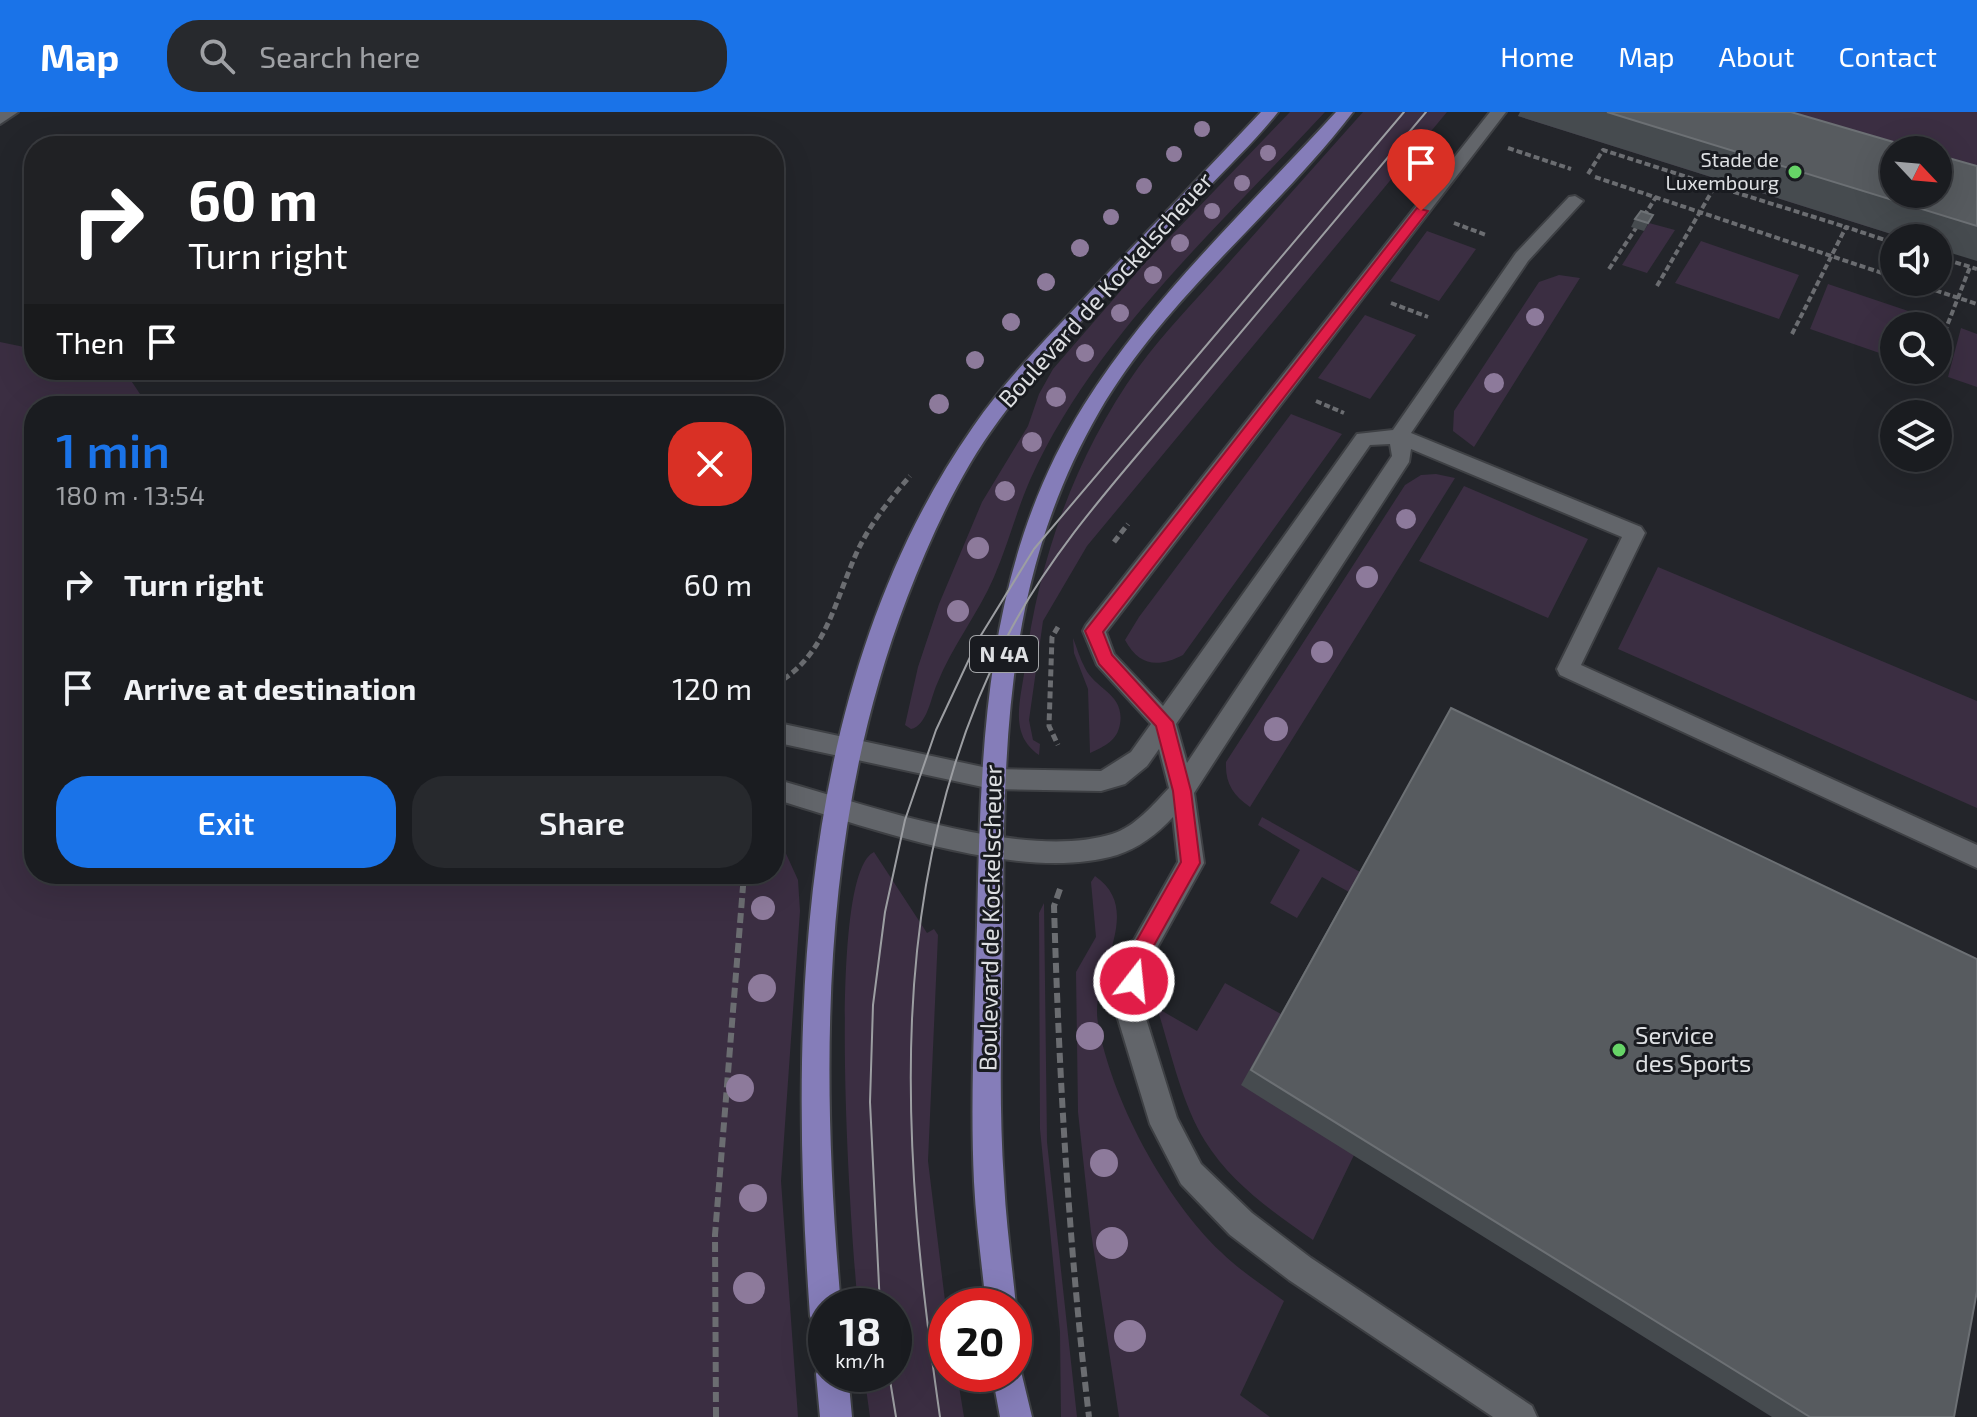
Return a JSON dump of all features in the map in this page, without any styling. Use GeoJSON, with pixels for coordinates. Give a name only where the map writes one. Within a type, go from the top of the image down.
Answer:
{"type":"FeatureCollection","features":[{"type":"Feature","properties":{"kind":"main road","name":"Boulevard de Kockelscheuer"},"geometry":{"type":"LineString","coordinates":[[824,1288],[814,1143],[816,996],[835,806],[845,750],[893,601],[968,449],[1016,384],[1270,112]]}},
{"type":"Feature","properties":{"kind":"main road","name":"Boulevard de Kockelscheuer"},"geometry":{"type":"LineString","coordinates":[[999,1288],[989,1182],[987,1121],[992,779],[1000,676],[1013,606],[1031,539],[1070,447],[1091,409],[1142,336],[1345,112]]}},
{"type":"Feature","properties":{"kind":"main road"},"geometry":{"type":"LineString","coordinates":[[834,1392],[836,1417]]}},
{"type":"Feature","properties":{"kind":"main road"},"geometry":{"type":"LineString","coordinates":[[1011,1392],[1016,1417]]}},
{"type":"Feature","properties":{"kind":"street"},"geometry":{"type":"LineString","coordinates":[[0,119],[10,112]]}},
{"type":"Feature","properties":{"kind":"street"},"geometry":{"type":"LineString","coordinates":[[1498,112],[1094,631],[1105,659],[1164,722],[1182,791],[1191,863],[1139,954],[1129,1009],[1164,1124],[1191,1174],[1241,1224],[1300,1269],[1521,1417]]}},
{"type":"Feature","properties":{"kind":"street"},"geometry":{"type":"LineString","coordinates":[[784,792],[991,846],[1075,852],[1113,845],[1148,828],[1182,791],[1402,457],[1399,436],[1522,257],[1575,201]]}},
{"type":"Feature","properties":{"kind":"street"},"geometry":{"type":"LineString","coordinates":[[784,735],[992,779],[1075,783],[1116,777],[1139,759],[1364,439],[1399,436],[1634,533],[1568,669],[1977,857]]}},
{"type":"Feature","properties":{"kind":"path"},"geometry":{"type":"LineString","coordinates":[[1478,138],[1880,272]]}},
{"type":"Feature","properties":{"kind":"path"},"geometry":{"type":"LineString","coordinates":[[1588,174],[1603,150],[1880,238]]}},
{"type":"Feature","properties":{"kind":"path"},"geometry":{"type":"LineString","coordinates":[[1657,286],[1715,186]]}},
{"type":"Feature","properties":{"kind":"path"},"geometry":{"type":"LineString","coordinates":[[1642,220],[1656,197]]}},
{"type":"Feature","properties":{"kind":"path"},"geometry":{"type":"LineString","coordinates":[[1451,222],[1486,235]]}},
{"type":"Feature","properties":{"kind":"path"},"geometry":{"type":"LineString","coordinates":[[1792,334],[1846,227]]}},
{"type":"Feature","properties":{"kind":"path"},"geometry":{"type":"LineString","coordinates":[[1609,269],[1636,228]]}},
{"type":"Feature","properties":{"kind":"path"},"geometry":{"type":"LineString","coordinates":[[1952,261],[1977,269]]}},
{"type":"Feature","properties":{"kind":"path"},"geometry":{"type":"LineString","coordinates":[[1952,313],[1970,267]]}},
{"type":"Feature","properties":{"kind":"path"},"geometry":{"type":"LineString","coordinates":[[1952,296],[1977,304]]}},
{"type":"Feature","properties":{"kind":"path"},"geometry":{"type":"LineString","coordinates":[[1378,298],[1428,317]]}},
{"type":"Feature","properties":{"kind":"path"},"geometry":{"type":"LineString","coordinates":[[1304,396],[1356,418]]}},
{"type":"Feature","properties":{"kind":"path"},"geometry":{"type":"LineString","coordinates":[[716,1417],[715,1235],[743,884]]}},
{"type":"Feature","properties":{"kind":"shaded area"},"geometry":{"type":"Polygon","coordinates":[[[1290,112],[1325,112],[1162,285],[1089,378],[1057,428],[1030,480],[994,577],[943,670],[925,717],[911,729],[905,725],[918,667],[939,604],[982,502],[1028,426],[1039,394],[1053,369],[1143,265],[1290,112]]]}},
{"type":"Feature","properties":{"kind":"shaded area"},"geometry":{"type":"Polygon","coordinates":[[[1363,112],[1447,112],[1087,546],[1043,621],[1029,720],[1033,740],[1040,744],[1039,755],[1023,737],[1019,716],[1031,627],[1039,588],[1063,511],[1096,437],[1138,368],[1158,342],[1363,112]]]}},
{"type":"Feature","properties":{"kind":"shaded area","name":"Stade de Luxembourg"},"geometry":{"type":"Polygon","coordinates":[[[1521,112],[1977,112],[1977,261],[1952,246],[1952,224],[1880,224],[1880,230],[1518,116],[1521,112]]]}},
{"type":"Feature","properties":{"kind":"shaded area"},"geometry":{"type":"Polygon","coordinates":[[[1649,223],[1675,230],[1647,273],[1622,265],[1649,223]]]}},
{"type":"Feature","properties":{"kind":"shaded area"},"geometry":{"type":"Polygon","coordinates":[[[1427,231],[1476,249],[1439,301],[1390,281],[1427,231]]]}},
{"type":"Feature","properties":{"kind":"shaded area"},"geometry":{"type":"Polygon","coordinates":[[[1701,241],[1799,275],[1779,319],[1675,283],[1701,241]]]}},
{"type":"Feature","properties":{"kind":"shaded area"},"geometry":{"type":"Polygon","coordinates":[[[1559,275],[1580,278],[1474,447],[1453,431],[1454,411],[1539,282],[1559,275]]]}},
{"type":"Feature","properties":{"kind":"shaded area"},"geometry":{"type":"Polygon","coordinates":[[[1828,284],[1911,312],[1880,312],[1880,353],[1810,329],[1828,284]]]}},
{"type":"Feature","properties":{"kind":"shaded area"},"geometry":{"type":"Polygon","coordinates":[[[1365,315],[1416,335],[1370,399],[1318,378],[1365,315]]]}},
{"type":"Feature","properties":{"kind":"shaded area"},"geometry":{"type":"Polygon","coordinates":[[[1961,328],[1977,334],[1977,387],[1952,378],[1952,362],[1961,328]]]}},
{"type":"Feature","properties":{"kind":"shaded area"},"geometry":{"type":"Polygon","coordinates":[[[0,342],[24,347],[24,380],[131,380],[141,396],[24,396],[24,884],[784,884],[784,849],[798,880],[800,911],[781,1181],[798,1417],[0,1417],[0,342]]]}},
{"type":"Feature","properties":{"kind":"shaded area"},"geometry":{"type":"Polygon","coordinates":[[[1291,414],[1342,434],[1183,655],[1157,663],[1143,660],[1125,640],[1291,414]]]}},
{"type":"Feature","properties":{"kind":"shaded area"},"geometry":{"type":"Polygon","coordinates":[[[1421,475],[1455,478],[1250,807],[1231,788],[1226,762],[1405,485],[1421,475]]]}},
{"type":"Feature","properties":{"kind":"shaded area"},"geometry":{"type":"Polygon","coordinates":[[[1464,486],[1588,539],[1548,618],[1419,561],[1464,486]]]}},
{"type":"Feature","properties":{"kind":"shaded area"},"geometry":{"type":"Polygon","coordinates":[[[1658,567],[1977,701],[1977,808],[1618,649],[1658,567]]]}},
{"type":"Feature","properties":{"kind":"shaded area"},"geometry":{"type":"Polygon","coordinates":[[[1073,638],[1085,668],[1114,699],[1120,714],[1120,724],[1113,739],[1090,753],[1088,689],[1074,653],[1073,638]]]}},
{"type":"Feature","properties":{"kind":"shaded area"},"geometry":{"type":"Polygon","coordinates":[[[1262,817],[1360,872],[1349,892],[1322,877],[1297,918],[1270,903],[1300,850],[1258,825],[1262,817]]]}},
{"type":"Feature","properties":{"kind":"shaded area"},"geometry":{"type":"Polygon","coordinates":[[[874,852],[927,933],[934,929],[938,935],[928,1161],[943,1288],[928,1288],[928,1392],[960,1392],[964,1417],[870,1417],[867,1392],[912,1392],[912,1288],[857,1288],[847,1142],[845,990],[850,924],[859,876],[874,852]]]}},
{"type":"Feature","properties":{"kind":"shaded area"},"geometry":{"type":"Polygon","coordinates":[[[1095,876],[1110,891],[1116,907],[1113,944],[1097,1004],[1098,1023],[1115,1083],[1128,1115],[1161,1176],[1200,1230],[1235,1265],[1284,1301],[1240,1395],[1270,1417],[1119,1417],[1091,1232],[1078,1112],[1076,972],[1096,937],[1091,882],[1095,876]]]}},
{"type":"Feature","properties":{"kind":"shaded area"},"geometry":{"type":"Polygon","coordinates":[[[1044,903],[1047,1142],[1077,1417],[1061,1417],[1060,1332],[1040,1129],[1039,913],[1044,903]]]}},
{"type":"Feature","properties":{"kind":"shaded area"},"geometry":{"type":"Polygon","coordinates":[[[1225,983],[1281,1014],[1354,1155],[1313,1240],[1268,1207],[1227,1170],[1205,1141],[1183,1093],[1157,1008],[1197,1031],[1225,983]]]}},
{"type":"Feature","properties":{"kind":"building"},"geometry":{"type":"Polygon","coordinates":[[[1607,112],[1791,112],[1880,138],[1880,196],[1607,112]]]}},
{"type":"Feature","properties":{"kind":"building"},"geometry":{"type":"Polygon","coordinates":[[[1952,159],[1977,166],[1977,226],[1919,208],[1952,208],[1952,159]]]}},
{"type":"Feature","properties":{"kind":"building"},"geometry":{"type":"Polygon","coordinates":[[[1641,211],[1653,215],[1648,223],[1635,219],[1641,211]]]}},
{"type":"Feature","properties":{"kind":"building","name":"Service des Sports"},"geometry":{"type":"Polygon","coordinates":[[[1451,708],[1977,959],[1977,1291],[1954,1417],[1810,1417],[1251,1070],[1451,708]]]}},
{"type":"Feature","properties":{"kind":"tram line"},"geometry":{"type":"LineString","coordinates":[[879,1288],[870,1102],[873,1005],[885,912],[905,820],[936,730],[978,640],[1034,549],[1404,112]]}},
{"type":"Feature","properties":{"kind":"tram line"},"geometry":{"type":"LineString","coordinates":[[940,1417],[917,1218],[911,1119],[912,1020],[920,921],[938,825],[966,730],[1007,637],[1066,543],[1426,112]]}},
{"type":"Feature","properties":{"kind":"tram line"},"geometry":{"type":"LineString","coordinates":[[892,1392],[896,1417]]}},
{"type":"Feature","properties":{"kind":"place","name":"Stade de Luxembourg"},"geometry":{"type":"Point","coordinates":[1795,172]}},
{"type":"Feature","properties":{"kind":"place","name":"Service des Sports"},"geometry":{"type":"Point","coordinates":[1619,1050]}},
{"type":"Feature","properties":{"kind":"route"},"geometry":{"type":"LineString","coordinates":[[1134,981],[1139,954],[1191,863],[1182,791],[1164,722],[1105,659],[1094,631],[1421,211]]}}]}
